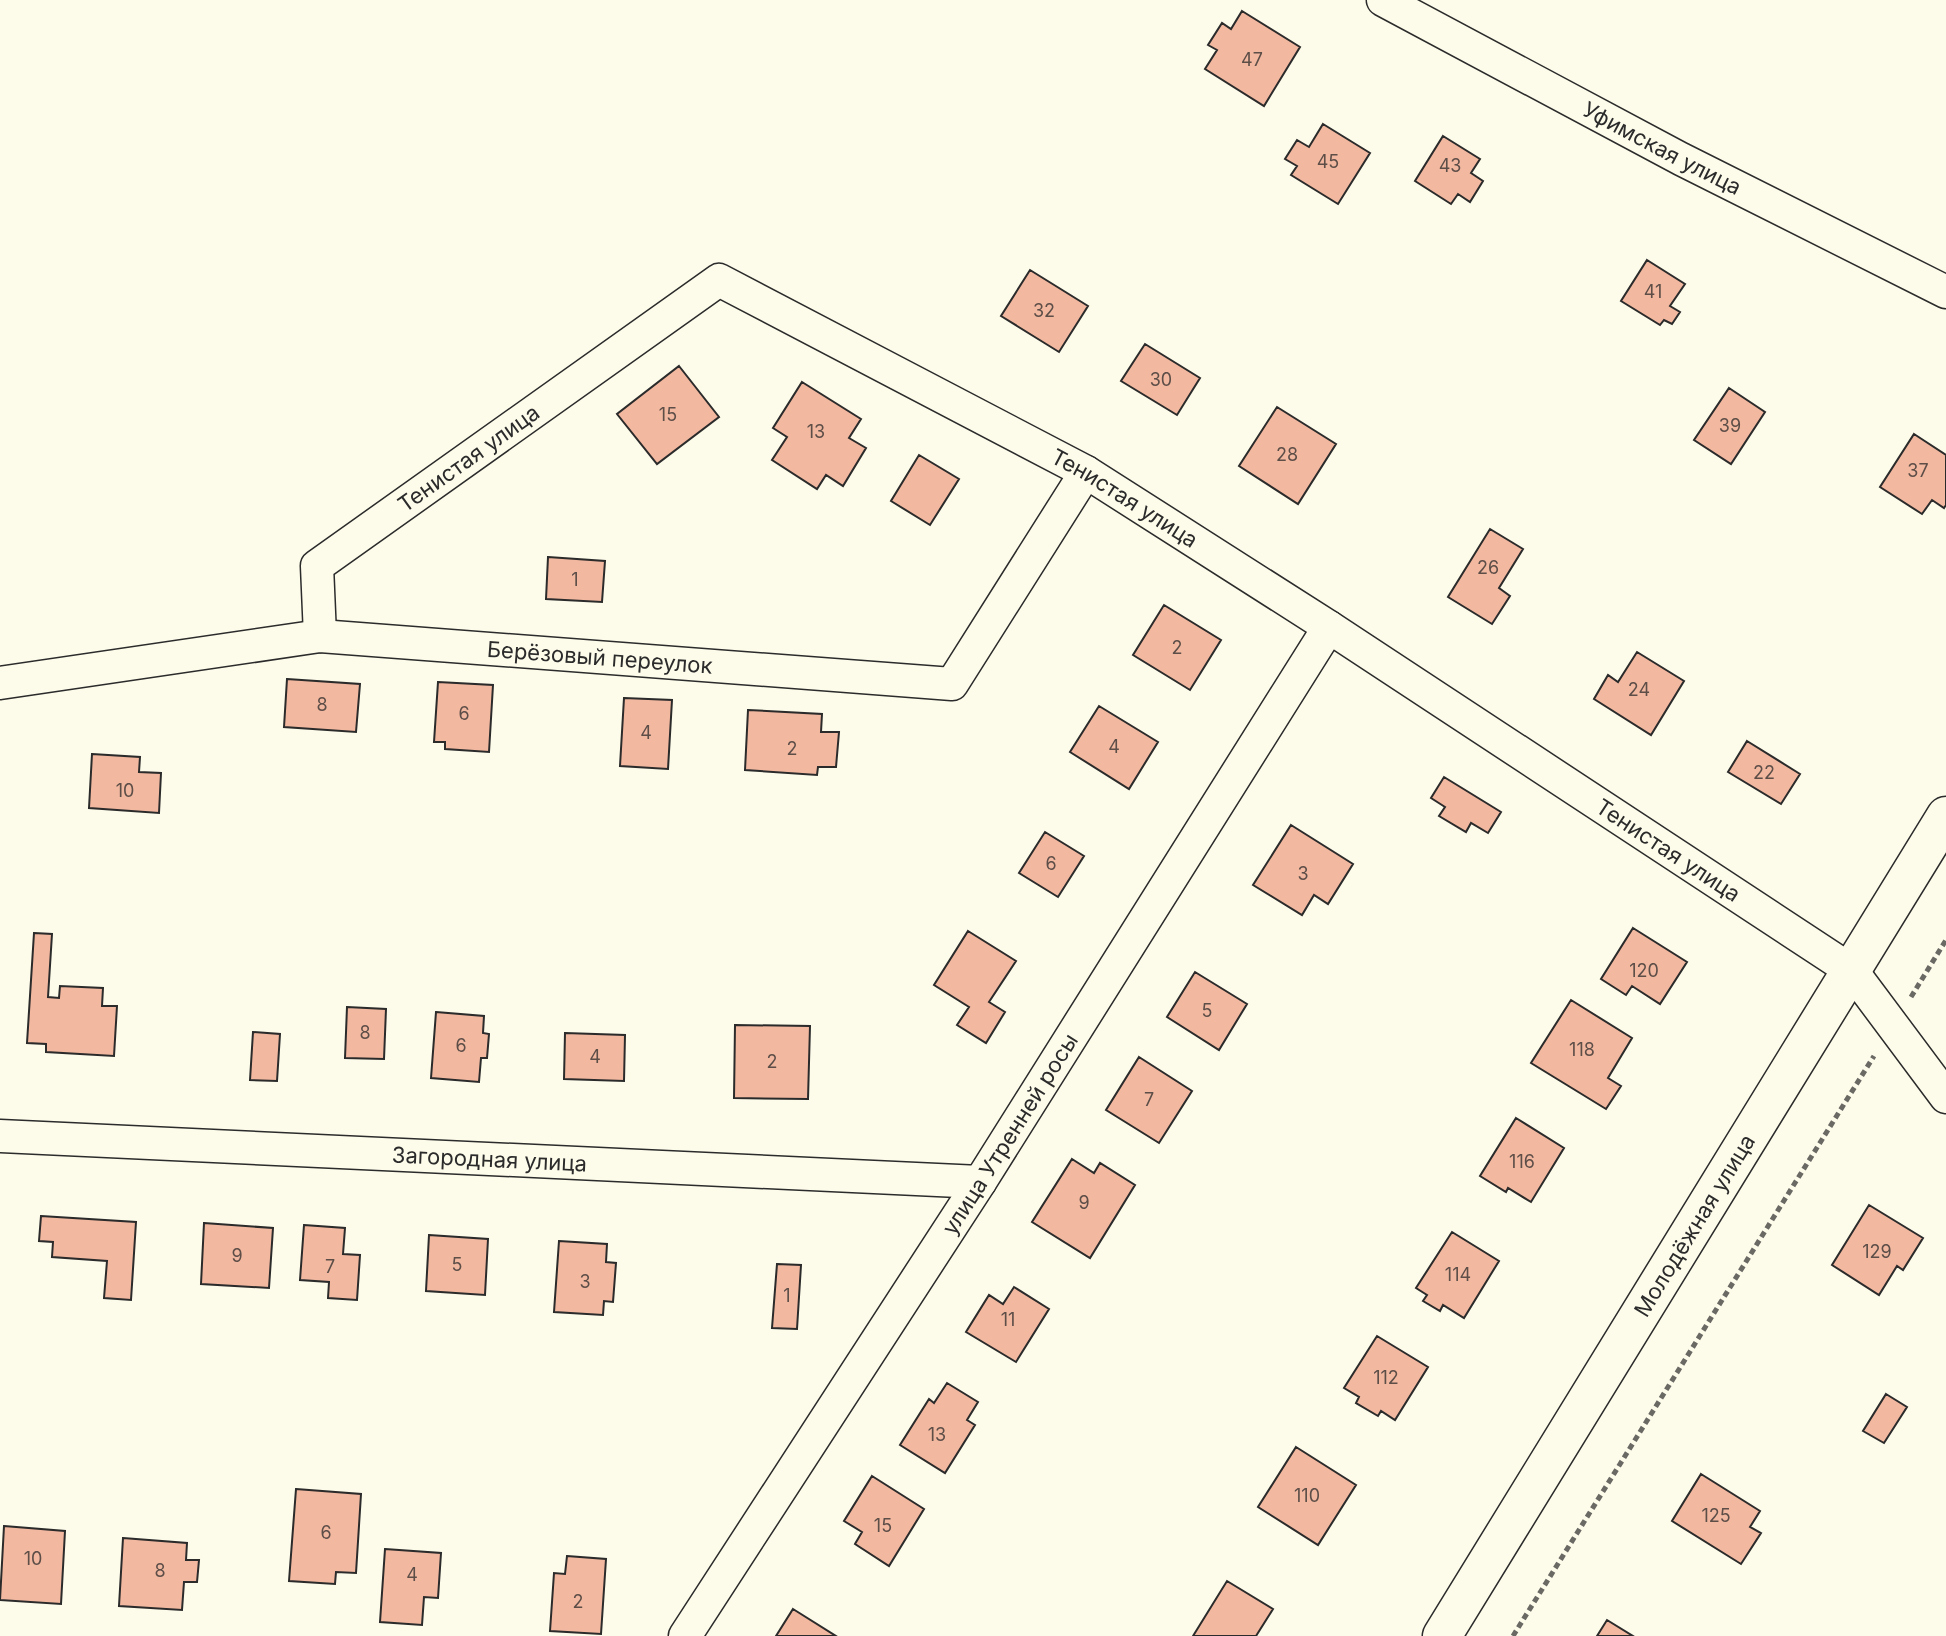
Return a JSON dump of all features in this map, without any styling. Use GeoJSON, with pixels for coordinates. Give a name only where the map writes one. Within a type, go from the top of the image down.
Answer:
{"type":"FeatureCollection","features":[{"type":"Feature","properties":{"kind":"street","name":"Уфимская улица"},"geometry":{"type":"LineString","coordinates":[[1383,0],[1681,159],[1946,292]]}},
{"type":"Feature","properties":{"kind":"street","name":"Тенистая улица"},"geometry":{"type":"LineString","coordinates":[[320,636],[317,566],[719,280],[1086,472],[1329,627],[1852,971],[1946,1097]]}},
{"type":"Feature","properties":{"kind":"street","name":"Берёзовый переулок"},"geometry":{"type":"LineString","coordinates":[[0,683],[320,636],[952,684],[1086,472]]}},
{"type":"Feature","properties":{"kind":"street","name":"улица Утренней росы"},"geometry":{"type":"LineString","coordinates":[[685,1636],[980,1182],[1329,627]]}},
{"type":"Feature","properties":{"kind":"street","name":"Молодёжная улица"},"geometry":{"type":"LineString","coordinates":[[1442,1636],[1946,816]]}},
{"type":"Feature","properties":{"kind":"street","name":"Загородная улица"},"geometry":{"type":"LineString","coordinates":[[0,1136],[980,1182]]}},
{"type":"Feature","properties":{"kind":"path"},"geometry":{"type":"LineString","coordinates":[[1513,1636],[1946,940]]}},
{"type":"Feature","properties":{"kind":"building"},"geometry":{"type":"Polygon","coordinates":[[[1242,11],[1300,47],[1264,106],[1205,69],[1217,50],[1208,45],[1222,23],[1231,29],[1242,11]]]}},
{"type":"Feature","properties":{"kind":"building"},"geometry":{"type":"Polygon","coordinates":[[[1323,124],[1370,153],[1338,204],[1291,175],[1297,166],[1285,159],[1297,140],[1309,147],[1323,124]]]}},
{"type":"Feature","properties":{"kind":"building"},"geometry":{"type":"Polygon","coordinates":[[[1443,136],[1480,159],[1471,173],[1483,181],[1470,202],[1458,194],[1451,204],[1415,181],[1443,136]]]}},
{"type":"Feature","properties":{"kind":"building"},"geometry":{"type":"Polygon","coordinates":[[[1647,260],[1685,284],[1670,306],[1680,312],[1672,324],[1664,320],[1660,325],[1621,301],[1647,260]]]}},
{"type":"Feature","properties":{"kind":"building"},"geometry":{"type":"Polygon","coordinates":[[[1030,270],[1088,306],[1059,352],[1001,316],[1030,270]]]}},
{"type":"Feature","properties":{"kind":"building"},"geometry":{"type":"Polygon","coordinates":[[[1145,344],[1200,378],[1177,415],[1121,381],[1145,344]]]}},
{"type":"Feature","properties":{"kind":"building"},"geometry":{"type":"Polygon","coordinates":[[[679,366],[719,417],[657,464],[617,414],[679,366]]]}},
{"type":"Feature","properties":{"kind":"building"},"geometry":{"type":"Polygon","coordinates":[[[802,382],[861,419],[849,438],[866,448],[843,486],[826,475],[817,489],[772,460],[787,437],[773,428],[802,382]]]}},
{"type":"Feature","properties":{"kind":"building"},"geometry":{"type":"Polygon","coordinates":[[[1729,388],[1765,412],[1731,464],[1694,440],[1729,388]]]}},
{"type":"Feature","properties":{"kind":"building"},"geometry":{"type":"Polygon","coordinates":[[[1277,407],[1336,444],[1298,504],[1239,466],[1277,407]]]}},
{"type":"Feature","properties":{"kind":"building"},"geometry":{"type":"Polygon","coordinates":[[[1914,434],[1946,455],[1946,505],[1944,508],[1932,500],[1922,514],[1880,487],[1914,434]]]}},
{"type":"Feature","properties":{"kind":"building"},"geometry":{"type":"Polygon","coordinates":[[[919,455],[959,479],[930,525],[891,501],[919,455]]]}},
{"type":"Feature","properties":{"kind":"building"},"geometry":{"type":"Polygon","coordinates":[[[1490,529],[1523,549],[1499,588],[1510,596],[1492,624],[1448,597],[1490,529]]]}},
{"type":"Feature","properties":{"kind":"building"},"geometry":{"type":"Polygon","coordinates":[[[548,557],[605,561],[602,602],[546,599],[548,557]]]}},
{"type":"Feature","properties":{"kind":"building"},"geometry":{"type":"Polygon","coordinates":[[[1164,605],[1221,640],[1190,690],[1133,655],[1164,605]]]}},
{"type":"Feature","properties":{"kind":"building"},"geometry":{"type":"Polygon","coordinates":[[[1637,652],[1684,681],[1651,735],[1594,699],[1608,675],[1618,682],[1637,652]]]}},
{"type":"Feature","properties":{"kind":"building"},"geometry":{"type":"Polygon","coordinates":[[[287,679],[360,684],[356,732],[284,727],[287,679]]]}},
{"type":"Feature","properties":{"kind":"building"},"geometry":{"type":"Polygon","coordinates":[[[438,682],[493,685],[489,752],[445,749],[445,742],[434,742],[438,682]]]}},
{"type":"Feature","properties":{"kind":"building"},"geometry":{"type":"Polygon","coordinates":[[[624,698],[672,700],[668,769],[620,766],[624,698]]]}},
{"type":"Feature","properties":{"kind":"building"},"geometry":{"type":"Polygon","coordinates":[[[1099,706],[1158,742],[1129,789],[1070,752],[1099,706]]]}},
{"type":"Feature","properties":{"kind":"building"},"geometry":{"type":"Polygon","coordinates":[[[748,710],[822,714],[821,732],[839,732],[836,767],[818,767],[817,775],[745,770],[748,710]]]}},
{"type":"Feature","properties":{"kind":"building"},"geometry":{"type":"Polygon","coordinates":[[[1747,741],[1800,774],[1781,804],[1728,772],[1747,741]]]}},
{"type":"Feature","properties":{"kind":"building"},"geometry":{"type":"Polygon","coordinates":[[[92,754],[140,757],[139,772],[161,773],[159,813],[89,808],[92,754]]]}},
{"type":"Feature","properties":{"kind":"building"},"geometry":{"type":"Polygon","coordinates":[[[1444,777],[1501,812],[1488,833],[1471,823],[1466,832],[1439,816],[1445,807],[1431,798],[1444,777]]]}},
{"type":"Feature","properties":{"kind":"building"},"geometry":{"type":"Polygon","coordinates":[[[1291,825],[1353,864],[1328,904],[1314,895],[1302,915],[1253,885],[1291,825]]]}},
{"type":"Feature","properties":{"kind":"building"},"geometry":{"type":"Polygon","coordinates":[[[1045,832],[1084,856],[1058,897],[1019,873],[1045,832]]]}},
{"type":"Feature","properties":{"kind":"building"},"geometry":{"type":"Polygon","coordinates":[[[1633,928],[1687,962],[1660,1004],[1632,986],[1626,995],[1601,979],[1633,928]]]}},
{"type":"Feature","properties":{"kind":"building"},"geometry":{"type":"Polygon","coordinates":[[[968,931],[1016,961],[989,1002],[1005,1012],[986,1043],[957,1025],[969,1007],[934,985],[968,931]]]}},
{"type":"Feature","properties":{"kind":"building"},"geometry":{"type":"Polygon","coordinates":[[[34,933],[52,934],[48,997],[59,998],[60,986],[103,988],[102,1006],[117,1006],[114,1056],[46,1052],[46,1044],[27,1043],[34,933]]]}},
{"type":"Feature","properties":{"kind":"building"},"geometry":{"type":"Polygon","coordinates":[[[1195,972],[1247,1004],[1219,1050],[1167,1017],[1195,972]]]}},
{"type":"Feature","properties":{"kind":"building"},"geometry":{"type":"Polygon","coordinates":[[[1571,1000],[1632,1038],[1608,1078],[1621,1086],[1606,1109],[1531,1063],[1571,1000]]]}},
{"type":"Feature","properties":{"kind":"building"},"geometry":{"type":"Polygon","coordinates":[[[347,1007],[386,1009],[384,1059],[345,1058],[347,1007]]]}},
{"type":"Feature","properties":{"kind":"building"},"geometry":{"type":"Polygon","coordinates":[[[436,1012],[484,1016],[483,1033],[489,1034],[487,1058],[481,1058],[479,1082],[431,1078],[436,1012]]]}},
{"type":"Feature","properties":{"kind":"building"},"geometry":{"type":"Polygon","coordinates":[[[735,1025],[810,1026],[808,1099],[734,1098],[735,1025]]]}},
{"type":"Feature","properties":{"kind":"building"},"geometry":{"type":"Polygon","coordinates":[[[253,1032],[280,1034],[277,1081],[250,1080],[253,1032]]]}},
{"type":"Feature","properties":{"kind":"building"},"geometry":{"type":"Polygon","coordinates":[[[565,1033],[625,1035],[624,1081],[564,1079],[565,1033]]]}},
{"type":"Feature","properties":{"kind":"building"},"geometry":{"type":"Polygon","coordinates":[[[1139,1057],[1192,1091],[1159,1143],[1106,1110],[1139,1057]]]}},
{"type":"Feature","properties":{"kind":"building"},"geometry":{"type":"Polygon","coordinates":[[[1516,1118],[1564,1148],[1531,1202],[1508,1188],[1506,1192],[1480,1176],[1516,1118]]]}},
{"type":"Feature","properties":{"kind":"building"},"geometry":{"type":"Polygon","coordinates":[[[1072,1159],[1094,1173],[1100,1163],[1135,1185],[1090,1258],[1032,1222],[1072,1159]]]}},
{"type":"Feature","properties":{"kind":"building"},"geometry":{"type":"Polygon","coordinates":[[[1869,1205],[1923,1238],[1903,1270],[1897,1266],[1879,1295],[1832,1265],[1869,1205]]]}},
{"type":"Feature","properties":{"kind":"building"},"geometry":{"type":"Polygon","coordinates":[[[41,1216],[136,1222],[131,1300],[104,1298],[107,1261],[52,1257],[53,1242],[39,1241],[41,1216]]]}},
{"type":"Feature","properties":{"kind":"building"},"geometry":{"type":"Polygon","coordinates":[[[204,1223],[273,1228],[269,1288],[201,1284],[204,1223]]]}},
{"type":"Feature","properties":{"kind":"building"},"geometry":{"type":"Polygon","coordinates":[[[304,1225],[345,1228],[343,1254],[360,1255],[357,1300],[328,1298],[329,1282],[300,1280],[304,1225]]]}},
{"type":"Feature","properties":{"kind":"building"},"geometry":{"type":"Polygon","coordinates":[[[1452,1232],[1499,1261],[1464,1318],[1443,1305],[1440,1311],[1423,1301],[1427,1295],[1416,1288],[1452,1232]]]}},
{"type":"Feature","properties":{"kind":"building"},"geometry":{"type":"Polygon","coordinates":[[[429,1235],[488,1239],[485,1295],[426,1291],[429,1235]]]}},
{"type":"Feature","properties":{"kind":"building"},"geometry":{"type":"Polygon","coordinates":[[[559,1241],[607,1244],[606,1262],[616,1263],[613,1302],[604,1301],[603,1315],[554,1312],[559,1241]]]}},
{"type":"Feature","properties":{"kind":"building"},"geometry":{"type":"Polygon","coordinates":[[[777,1264],[801,1265],[797,1329],[772,1328],[777,1264]]]}},
{"type":"Feature","properties":{"kind":"building"},"geometry":{"type":"Polygon","coordinates":[[[1014,1287],[1049,1309],[1016,1362],[966,1332],[989,1295],[1003,1304],[1014,1287]]]}},
{"type":"Feature","properties":{"kind":"building"},"geometry":{"type":"Polygon","coordinates":[[[1377,1336],[1428,1367],[1395,1420],[1381,1411],[1378,1416],[1356,1403],[1359,1397],[1344,1388],[1377,1336]]]}},
{"type":"Feature","properties":{"kind":"building"},"geometry":{"type":"Polygon","coordinates":[[[947,1383],[978,1402],[967,1420],[975,1425],[945,1473],[900,1445],[929,1399],[934,1403],[947,1383]]]}},
{"type":"Feature","properties":{"kind":"building"},"geometry":{"type":"Polygon","coordinates":[[[1886,1394],[1907,1407],[1884,1443],[1863,1431],[1886,1394]]]}},
{"type":"Feature","properties":{"kind":"building"},"geometry":{"type":"Polygon","coordinates":[[[1296,1447],[1356,1485],[1318,1545],[1258,1507],[1296,1447]]]}},
{"type":"Feature","properties":{"kind":"building"},"geometry":{"type":"Polygon","coordinates":[[[1701,1474],[1760,1511],[1750,1527],[1761,1533],[1741,1564],[1672,1521],[1701,1474]]]}},
{"type":"Feature","properties":{"kind":"building"},"geometry":{"type":"Polygon","coordinates":[[[872,1476],[924,1509],[889,1566],[855,1544],[862,1532],[844,1521],[872,1476]]]}},
{"type":"Feature","properties":{"kind":"building"},"geometry":{"type":"Polygon","coordinates":[[[296,1489],[361,1494],[356,1573],[336,1572],[335,1584],[289,1581],[296,1489]]]}},
{"type":"Feature","properties":{"kind":"building"},"geometry":{"type":"Polygon","coordinates":[[[4,1526],[65,1531],[61,1604],[0,1600],[4,1526]]]}},
{"type":"Feature","properties":{"kind":"building"},"geometry":{"type":"Polygon","coordinates":[[[123,1538],[187,1543],[186,1560],[199,1560],[197,1582],[184,1582],[182,1610],[119,1606],[123,1538]]]}},
{"type":"Feature","properties":{"kind":"building"},"geometry":{"type":"Polygon","coordinates":[[[385,1549],[441,1553],[438,1598],[424,1597],[422,1625],[380,1622],[385,1549]]]}},
{"type":"Feature","properties":{"kind":"building"},"geometry":{"type":"Polygon","coordinates":[[[567,1556],[606,1559],[601,1634],[550,1631],[554,1573],[565,1574],[567,1556]]]}},
{"type":"Feature","properties":{"kind":"building"},"geometry":{"type":"Polygon","coordinates":[[[1227,1581],[1273,1609],[1256,1636],[1193,1636],[1227,1581]]]}},
{"type":"Feature","properties":{"kind":"building"},"geometry":{"type":"Polygon","coordinates":[[[793,1609],[836,1636],[776,1636],[793,1609]]]}},
{"type":"Feature","properties":{"kind":"building"},"geometry":{"type":"Polygon","coordinates":[[[1607,1620],[1633,1636],[1597,1636],[1607,1620]]]}}]}
